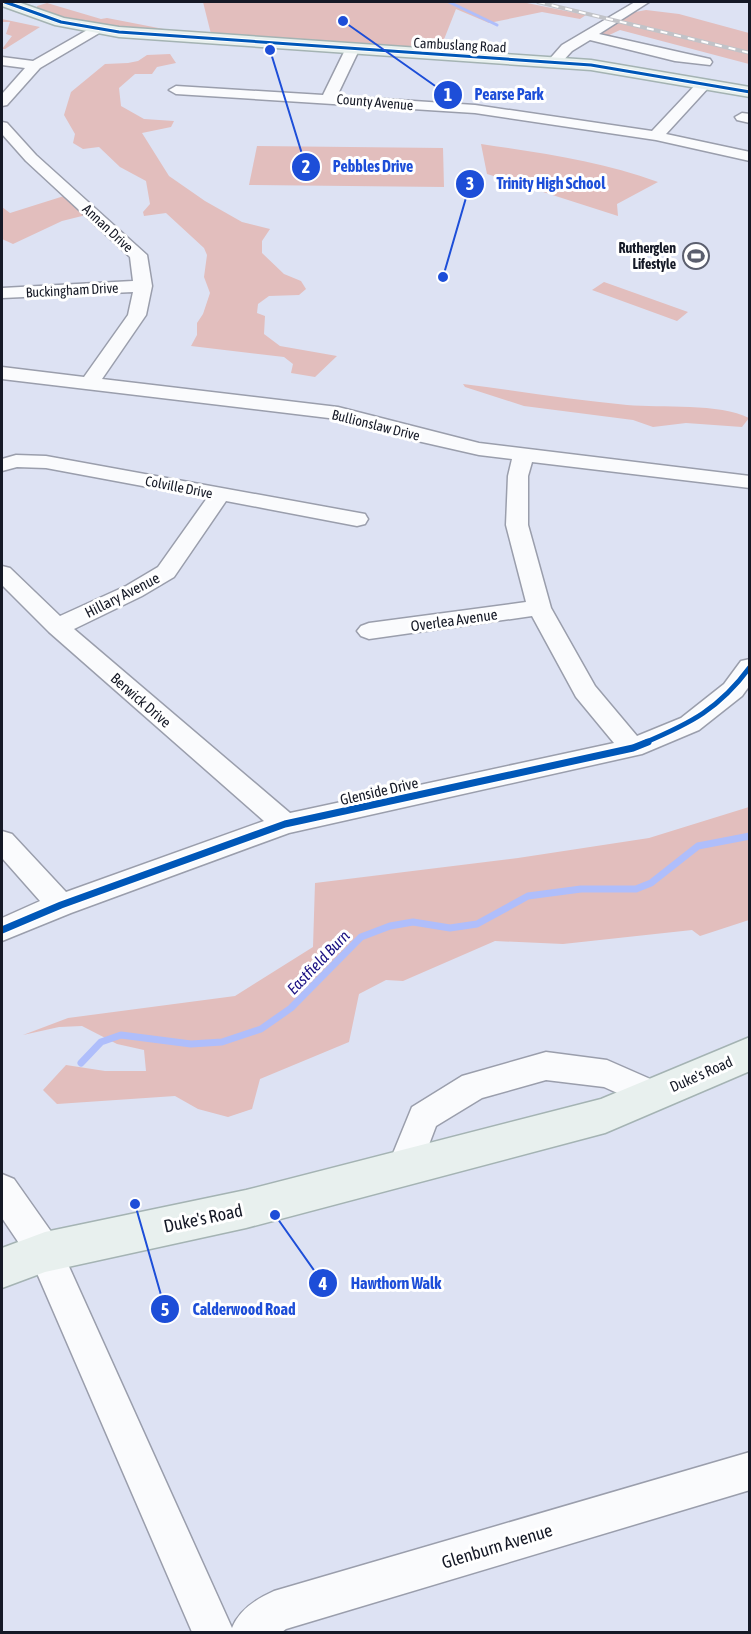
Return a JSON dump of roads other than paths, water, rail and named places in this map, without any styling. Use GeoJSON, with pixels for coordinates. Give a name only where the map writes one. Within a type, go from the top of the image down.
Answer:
{"type":"FeatureCollection","features":[{"type":"Feature","properties":{"kind":"main road"},"geometry":{"type":"LineString","coordinates":[[5,2],[51,20],[93,31]]}},
{"type":"Feature","properties":{"kind":"main road"},"geometry":{"type":"LineString","coordinates":[[2,15],[149,40],[545,64],[641,73],[750,93]]}},
{"type":"Feature","properties":{"kind":"main road","name":"Duke's Road"},"geometry":{"type":"LineString","coordinates":[[2,1268],[45,1252],[246,1209],[605,1115],[750,1053]]}},
{"type":"Feature","properties":{"kind":"street"},"geometry":{"type":"LineString","coordinates":[[545,64],[551,46],[628,2]]}},
{"type":"Feature","properties":{"kind":"street"},"geometry":{"type":"LineString","coordinates":[[545,64],[586,35],[643,2]]}},
{"type":"Feature","properties":{"kind":"street"},"geometry":{"type":"LineString","coordinates":[[2,102],[36,65],[93,31]]}},
{"type":"Feature","properties":{"kind":"street"},"geometry":{"type":"LineString","coordinates":[[586,35],[705,62]]}},
{"type":"Feature","properties":{"kind":"street"},"geometry":{"type":"LineString","coordinates":[[329,98],[352,51]]}},
{"type":"Feature","properties":{"kind":"street"},"geometry":{"type":"LineString","coordinates":[[2,61],[36,65]]}},
{"type":"Feature","properties":{"kind":"street"},"geometry":{"type":"LineString","coordinates":[[656,136],[704,84]]}},
{"type":"Feature","properties":{"kind":"street","name":"County Avenue"},"geometry":{"type":"LineString","coordinates":[[176,90],[475,109],[656,136],[750,157]]}},
{"type":"Feature","properties":{"kind":"street","name":"Annan Drive"},"geometry":{"type":"LineString","coordinates":[[2,126],[32,158],[138,255],[143,286],[137,315],[90,382]]}},
{"type":"Feature","properties":{"kind":"street","name":"Buckingham Drive"},"geometry":{"type":"LineString","coordinates":[[2,293],[143,286]]}},
{"type":"Feature","properties":{"kind":"street","name":"Bullionslaw Drive"},"geometry":{"type":"LineString","coordinates":[[2,373],[338,413],[468,447],[750,482]]}},
{"type":"Feature","properties":{"kind":"street"},"geometry":{"type":"LineString","coordinates":[[523,454],[518,476],[517,525],[539,608],[585,691],[633,748]]}},
{"type":"Feature","properties":{"kind":"street","name":"Colville Drive"},"geometry":{"type":"LineString","coordinates":[[2,465],[16,461],[46,462],[357,519]]}},
{"type":"Feature","properties":{"kind":"street","name":"Hillary Avenue"},"geometry":{"type":"LineString","coordinates":[[57,627],[134,591],[166,572],[220,495]]}},
{"type":"Feature","properties":{"kind":"street","name":"Berwick Drive"},"geometry":{"type":"LineString","coordinates":[[2,573],[57,627],[285,824]]}},
{"type":"Feature","properties":{"kind":"street","name":"Overlea Avenue"},"geometry":{"type":"LineString","coordinates":[[369,631],[539,608]]}},
{"type":"Feature","properties":{"kind":"street","name":"Glenside Drive"},"geometry":{"type":"LineString","coordinates":[[2,930],[61,905],[285,824],[633,748],[690,724],[733,690],[750,667]]}},
{"type":"Feature","properties":{"kind":"street"},"geometry":{"type":"LineString","coordinates":[[2,841],[61,905]]}},
{"type":"Feature","properties":{"kind":"street","name":"Duke's Road"},"geometry":{"type":"LineString","coordinates":[[404,1168],[423,1117],[473,1086],[546,1066],[607,1074],[653,1095]]}},
{"type":"Feature","properties":{"kind":"street"},"geometry":{"type":"LineString","coordinates":[[2,1190],[45,1252],[213,1632]]}},
{"type":"Feature","properties":{"kind":"street","name":"Glenburn Avenue"},"geometry":{"type":"LineString","coordinates":[[251,1632],[274,1612],[750,1471]]}},
{"type":"Feature","properties":{"kind":"waterway","name":"Eastfield Burn"},"geometry":{"type":"LineString","coordinates":[[449,2],[497,25]]}},
{"type":"Feature","properties":{"kind":"waterway","name":"Eastfield Burn"},"geometry":{"type":"LineString","coordinates":[[81,1063],[101,1042],[121,1035],[191,1044],[222,1042],[261,1029],[291,1008],[361,937],[390,926],[413,922],[450,928],[477,924],[528,896],[581,889],[636,889],[651,883],[698,846],[750,836]]}},
{"type":"Feature","properties":{"kind":"railway"},"geometry":{"type":"LineString","coordinates":[[538,2],[750,53]]}},
{"type":"Feature","properties":{"kind":"place","name":"Pearse Park"},"geometry":{"type":"Point","coordinates":[343,21]}},
{"type":"Feature","properties":{"kind":"place","name":"Pebbles Drive"},"geometry":{"type":"Point","coordinates":[270,50]}},
{"type":"Feature","properties":{"kind":"place","name":"Rutherglen Lifestyle"},"geometry":{"type":"Point","coordinates":[696,256]}},
{"type":"Feature","properties":{"kind":"place","name":"Trinity High School"},"geometry":{"type":"Point","coordinates":[443,277]}},
{"type":"Feature","properties":{"kind":"place","name":"Calderwood Road"},"geometry":{"type":"Point","coordinates":[135,1204]}},
{"type":"Feature","properties":{"kind":"place","name":"Hawthorn Walk"},"geometry":{"type":"Point","coordinates":[275,1215]}}]}
